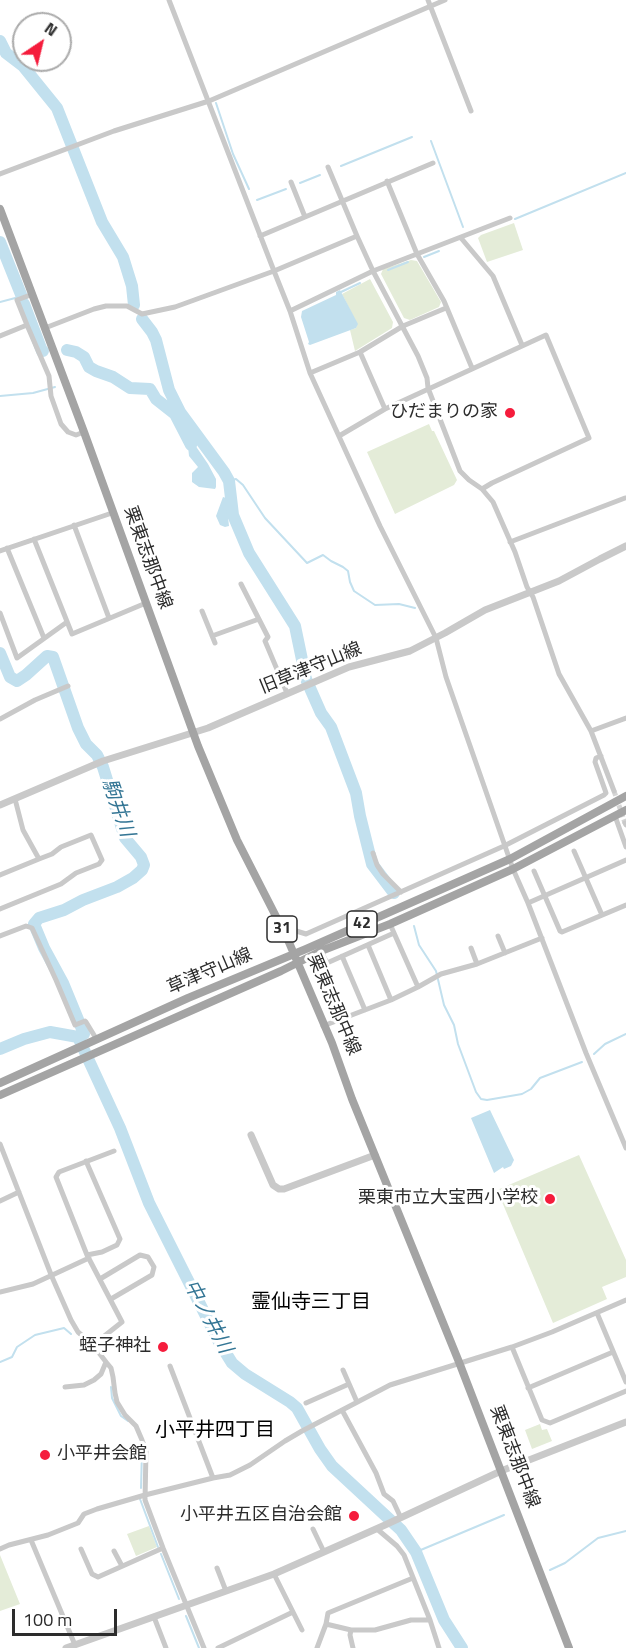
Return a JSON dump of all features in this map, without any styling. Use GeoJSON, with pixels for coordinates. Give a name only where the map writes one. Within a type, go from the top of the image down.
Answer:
{"type":"FeatureCollection","features":[{"type":"Feature","properties":{"kind":"main road","name":"栗東志那中線"},"geometry":{"type":"LineString","coordinates":[[0,209],[193,733],[237,840],[294,953],[337,1056],[352,1099],[459,1362],[569,1648]]}},
{"type":"Feature","properties":{"kind":"main road","name":"草津守山線"},"geometry":{"type":"LineString","coordinates":[[0,1083],[510,859],[626,796]]}},
{"type":"Feature","properties":{"kind":"main road","name":"草津守山線"},"geometry":{"type":"LineString","coordinates":[[0,1095],[281,971],[321,951],[390,924],[513,869],[626,810]]}},
{"type":"Feature","properties":{"kind":"street"},"geometry":{"type":"LineString","coordinates":[[169,0],[290,310],[310,373],[380,526],[435,638],[446,677],[504,846],[626,1148]]}},
{"type":"Feature","properties":{"kind":"street"},"geometry":{"type":"LineString","coordinates":[[0,174],[114,131],[208,101],[429,3],[445,0]]}},
{"type":"Feature","properties":{"kind":"street"},"geometry":{"type":"LineString","coordinates":[[429,3],[471,111]]}},
{"type":"Feature","properties":{"kind":"street"},"geometry":{"type":"LineString","coordinates":[[260,236],[434,163]]}},
{"type":"Feature","properties":{"kind":"street"},"geometry":{"type":"LineString","coordinates":[[328,167],[373,271],[418,356],[460,471],[482,489],[493,502],[533,597],[559,674],[591,731],[614,791]]}},
{"type":"Feature","properties":{"kind":"street"},"geometry":{"type":"LineString","coordinates":[[387,181],[417,254],[444,301],[472,368]]}},
{"type":"Feature","properties":{"kind":"street"},"geometry":{"type":"LineString","coordinates":[[291,182],[305,217]]}},
{"type":"Feature","properties":{"kind":"street"},"geometry":{"type":"LineString","coordinates":[[290,310],[373,271],[510,218]]}},
{"type":"Feature","properties":{"kind":"street"},"geometry":{"type":"LineString","coordinates":[[45,328],[106,306],[128,306],[142,314],[175,308],[274,271],[357,236]]}},
{"type":"Feature","properties":{"kind":"street"},"geometry":{"type":"LineString","coordinates":[[461,238],[493,276],[522,345]]}},
{"type":"Feature","properties":{"kind":"street"},"geometry":{"type":"LineString","coordinates":[[33,294],[17,300],[49,376],[51,396],[61,424],[68,432],[76,435],[84,432]]}},
{"type":"Feature","properties":{"kind":"street"},"geometry":{"type":"LineString","coordinates":[[310,373],[360,352],[402,326],[446,308]]}},
{"type":"Feature","properties":{"kind":"street"},"geometry":{"type":"LineString","coordinates":[[0,336],[27,325]]}},
{"type":"Feature","properties":{"kind":"street"},"geometry":{"type":"LineString","coordinates":[[339,436],[385,409],[428,388],[546,335],[589,438],[482,489]]}},
{"type":"Feature","properties":{"kind":"street"},"geometry":{"type":"LineString","coordinates":[[360,352],[385,409]]}},
{"type":"Feature","properties":{"kind":"street"},"geometry":{"type":"LineString","coordinates":[[510,542],[625,498]]}},
{"type":"Feature","properties":{"kind":"street"},"geometry":{"type":"LineString","coordinates":[[0,551],[112,513]]}},
{"type":"Feature","properties":{"kind":"street"},"geometry":{"type":"LineString","coordinates":[[74,525],[109,618]]}},
{"type":"Feature","properties":{"kind":"street"},"geometry":{"type":"LineString","coordinates":[[34,538],[73,634],[146,603]]}},
{"type":"Feature","properties":{"kind":"street","name":"旧草津守山線"},"geometry":{"type":"LineString","coordinates":[[0,805],[101,761],[193,733],[349,667],[410,651],[485,610],[559,581],[626,546]]}},
{"type":"Feature","properties":{"kind":"street"},"geometry":{"type":"LineString","coordinates":[[7,548],[44,638]]}},
{"type":"Feature","properties":{"kind":"street"},"geometry":{"type":"LineString","coordinates":[[241,584],[268,637],[266,641],[287,693]]}},
{"type":"Feature","properties":{"kind":"street"},"geometry":{"type":"LineString","coordinates":[[202,611],[215,643]]}},
{"type":"Feature","properties":{"kind":"street"},"geometry":{"type":"LineString","coordinates":[[0,613],[17,658],[67,622]]}},
{"type":"Feature","properties":{"kind":"street"},"geometry":{"type":"LineString","coordinates":[[212,636],[259,619]]}},
{"type":"Feature","properties":{"kind":"street"},"geometry":{"type":"LineString","coordinates":[[0,719],[35,700],[68,686]]}},
{"type":"Feature","properties":{"kind":"street"},"geometry":{"type":"LineString","coordinates":[[591,731],[626,718]]}},
{"type":"Feature","properties":{"kind":"street"},"geometry":{"type":"LineString","coordinates":[[284,933],[293,930],[306,934],[504,846],[604,795],[606,793],[595,762],[596,758],[601,756]]}},
{"type":"Feature","properties":{"kind":"street"},"geometry":{"type":"LineString","coordinates":[[15,799],[23,830],[39,859]]}},
{"type":"Feature","properties":{"kind":"street"},"geometry":{"type":"LineString","coordinates":[[615,816],[626,847]]}},
{"type":"Feature","properties":{"kind":"street"},"geometry":{"type":"LineString","coordinates":[[0,875],[91,835],[102,860],[99,864],[76,873],[61,884],[0,909]]}},
{"type":"Feature","properties":{"kind":"street"},"geometry":{"type":"LineString","coordinates":[[574,851],[602,915]]}},
{"type":"Feature","properties":{"kind":"street"},"geometry":{"type":"LineString","coordinates":[[373,853],[383,874],[401,892]]}},
{"type":"Feature","properties":{"kind":"street"},"geometry":{"type":"LineString","coordinates":[[528,903],[626,860]]}},
{"type":"Feature","properties":{"kind":"street"},"geometry":{"type":"LineString","coordinates":[[534,871],[562,932],[626,905]]}},
{"type":"Feature","properties":{"kind":"street"},"geometry":{"type":"LineString","coordinates":[[390,924],[418,987]]}},
{"type":"Feature","properties":{"kind":"street"},"geometry":{"type":"LineString","coordinates":[[0,936],[26,926],[32,928],[75,1025],[86,1022],[94,1041]]}},
{"type":"Feature","properties":{"kind":"street"},"geometry":{"type":"LineString","coordinates":[[321,951],[327,963],[394,933]]}},
{"type":"Feature","properties":{"kind":"street"},"geometry":{"type":"LineString","coordinates":[[498,936],[505,953]]}},
{"type":"Feature","properties":{"kind":"street"},"geometry":{"type":"LineString","coordinates":[[323,1026],[391,1000],[441,974],[477,964],[542,938]]}},
{"type":"Feature","properties":{"kind":"street"},"geometry":{"type":"LineString","coordinates":[[368,945],[391,1000]]}},
{"type":"Feature","properties":{"kind":"street"},"geometry":{"type":"LineString","coordinates":[[471,948],[477,964]]}},
{"type":"Feature","properties":{"kind":"street"},"geometry":{"type":"LineString","coordinates":[[342,956],[365,1010]]}},
{"type":"Feature","properties":{"kind":"street"},"geometry":{"type":"LineString","coordinates":[[251,1135],[273,1185],[279,1189],[375,1155]]}},
{"type":"Feature","properties":{"kind":"street"},"geometry":{"type":"LineString","coordinates":[[0,1144],[52,1277],[78,1332],[93,1345],[111,1368],[117,1402],[136,1426],[146,1451],[146,1500],[204,1648]]}},
{"type":"Feature","properties":{"kind":"street"},"geometry":{"type":"LineString","coordinates":[[93,1345],[122,1322],[88,1256],[56,1176],[59,1172],[114,1151]]}},
{"type":"Feature","properties":{"kind":"street"},"geometry":{"type":"LineString","coordinates":[[0,1292],[52,1277],[88,1256],[117,1245],[120,1239],[86,1161]]}},
{"type":"Feature","properties":{"kind":"street"},"geometry":{"type":"LineString","coordinates":[[0,1201],[19,1192]]}},
{"type":"Feature","properties":{"kind":"street"},"geometry":{"type":"LineString","coordinates":[[100,1279],[140,1255],[148,1257],[154,1267],[152,1275],[111,1299]]}},
{"type":"Feature","properties":{"kind":"street"},"geometry":{"type":"LineString","coordinates":[[0,1549],[48,1535],[78,1523],[84,1514],[97,1509],[230,1475],[250,1465],[302,1431],[398,1382],[512,1347],[626,1300]]}},
{"type":"Feature","properties":{"kind":"street"},"geometry":{"type":"LineString","coordinates":[[597,1313],[626,1382]]}},
{"type":"Feature","properties":{"kind":"street"},"geometry":{"type":"LineString","coordinates":[[512,1347],[542,1420],[550,1424],[626,1391]]}},
{"type":"Feature","properties":{"kind":"street"},"geometry":{"type":"LineString","coordinates":[[528,1388],[613,1352]]}},
{"type":"Feature","properties":{"kind":"street"},"geometry":{"type":"LineString","coordinates":[[65,1387],[84,1385],[94,1380],[101,1374],[106,1362]]}},
{"type":"Feature","properties":{"kind":"street"},"geometry":{"type":"LineString","coordinates":[[170,1366],[213,1478]]}},
{"type":"Feature","properties":{"kind":"street"},"geometry":{"type":"LineString","coordinates":[[343,1370],[357,1402]]}},
{"type":"Feature","properties":{"kind":"street"},"geometry":{"type":"LineString","coordinates":[[306,1403],[349,1383]]}},
{"type":"Feature","properties":{"kind":"street"},"geometry":{"type":"LineString","coordinates":[[342,1410],[376,1473],[384,1494],[393,1502],[400,1518]]}},
{"type":"Feature","properties":{"kind":"street"},"geometry":{"type":"LineString","coordinates":[[66,1648],[274,1574],[501,1471],[626,1422]]}},
{"type":"Feature","properties":{"kind":"street"},"geometry":{"type":"LineString","coordinates":[[313,1529],[324,1552]]}},
{"type":"Feature","properties":{"kind":"street"},"geometry":{"type":"LineString","coordinates":[[377,1529],[397,1546],[404,1556],[439,1648]]}},
{"type":"Feature","properties":{"kind":"street"},"geometry":{"type":"LineString","coordinates":[[31,1540],[75,1646]]}},
{"type":"Feature","properties":{"kind":"street"},"geometry":{"type":"LineString","coordinates":[[81,1549],[92,1574],[98,1577],[163,1548]]}},
{"type":"Feature","properties":{"kind":"street"},"geometry":{"type":"LineString","coordinates":[[114,1551],[122,1566]]}},
{"type":"Feature","properties":{"kind":"street"},"geometry":{"type":"LineString","coordinates":[[217,1568],[226,1591]]}},
{"type":"Feature","properties":{"kind":"street"},"geometry":{"type":"LineString","coordinates":[[274,1574],[302,1630]]}},
{"type":"Feature","properties":{"kind":"street"},"geometry":{"type":"LineString","coordinates":[[317,1648],[328,1613],[413,1578]]}},
{"type":"Feature","properties":{"kind":"street"},"geometry":{"type":"LineString","coordinates":[[218,1648],[293,1612]]}},
{"type":"Feature","properties":{"kind":"street"},"geometry":{"type":"LineString","coordinates":[[154,1617],[166,1648]]}},
{"type":"Feature","properties":{"kind":"street"},"geometry":{"type":"LineString","coordinates":[[326,1624],[351,1630],[375,1630],[411,1620],[430,1620]]}},
{"type":"Feature","properties":{"kind":"street"},"geometry":{"type":"LineString","coordinates":[[351,1630],[353,1648]]}},
{"type":"Feature","properties":{"kind":"green space"},"geometry":{"type":"Polygon","coordinates":[[[514,223],[523,250],[487,262],[478,238],[514,223]]]}},
{"type":"Feature","properties":{"kind":"green space"},"geometry":{"type":"Polygon","coordinates":[[[411,260],[417,261],[441,302],[439,307],[410,320],[404,318],[381,274],[383,269],[411,260]]]}},
{"type":"Feature","properties":{"kind":"green space"},"geometry":{"type":"Polygon","coordinates":[[[370,279],[393,322],[392,328],[355,351],[350,330],[356,328],[357,324],[342,294],[370,279]]]}},
{"type":"Feature","properties":{"kind":"green space"},"geometry":{"type":"Polygon","coordinates":[[[429,424],[457,480],[454,485],[395,514],[367,452],[429,424]]]}},
{"type":"Feature","properties":{"kind":"green space"},"geometry":{"type":"Polygon","coordinates":[[[579,1155],[626,1260],[626,1277],[602,1287],[607,1299],[553,1323],[497,1190],[579,1155]]]}},
{"type":"Feature","properties":{"kind":"green space"},"geometry":{"type":"Polygon","coordinates":[[[540,1424],[542,1430],[547,1429],[552,1441],[532,1449],[525,1430],[540,1424]]]}},
{"type":"Feature","properties":{"kind":"green space"},"geometry":{"type":"Polygon","coordinates":[[[149,1526],[157,1547],[136,1556],[127,1534],[149,1526]]]}},
{"type":"Feature","properties":{"kind":"green space"},"geometry":{"type":"Polygon","coordinates":[[[0,1555],[20,1604],[0,1611],[0,1555]]]}},
{"type":"Feature","properties":{"kind":"water"},"geometry":{"type":"Polygon","coordinates":[[[340,290],[358,324],[356,328],[308,344],[301,317],[302,311],[336,295],[336,292],[340,290]]]}},
{"type":"Feature","properties":{"kind":"water"},"geometry":{"type":"Polygon","coordinates":[[[195,445],[216,479],[215,489],[199,487],[192,482],[192,473],[198,467],[189,456],[188,446],[195,445]]]}},
{"type":"Feature","properties":{"kind":"water"},"geometry":{"type":"Polygon","coordinates":[[[223,497],[226,498],[229,526],[225,527],[220,525],[216,516],[223,497]]]}},
{"type":"Feature","properties":{"kind":"water"},"geometry":{"type":"Polygon","coordinates":[[[490,1110],[514,1160],[511,1166],[504,1169],[503,1167],[494,1173],[471,1118],[490,1110]]]}},
{"type":"Feature","properties":{"kind":"waterway"},"geometry":{"type":"LineString","coordinates":[[0,41],[6,53],[23,66],[57,108],[102,222],[123,257],[132,286],[134,305]]}},
{"type":"Feature","properties":{"kind":"waterway"},"geometry":{"type":"LineString","coordinates":[[216,103],[233,154],[249,189]]}},
{"type":"Feature","properties":{"kind":"waterway"},"geometry":{"type":"LineString","coordinates":[[341,166],[412,137]]}},
{"type":"Feature","properties":{"kind":"waterway"},"geometry":{"type":"LineString","coordinates":[[431,141],[463,227]]}},
{"type":"Feature","properties":{"kind":"waterway"},"geometry":{"type":"LineString","coordinates":[[515,219],[626,173]]}},
{"type":"Feature","properties":{"kind":"waterway"},"geometry":{"type":"LineString","coordinates":[[300,183],[320,175]]}},
{"type":"Feature","properties":{"kind":"waterway"},"geometry":{"type":"LineString","coordinates":[[257,200],[286,189]]}},
{"type":"Feature","properties":{"kind":"waterway"},"geometry":{"type":"LineString","coordinates":[[0,242],[22,297]]}},
{"type":"Feature","properties":{"kind":"waterway"},"geometry":{"type":"LineString","coordinates":[[424,257],[439,251]]}},
{"type":"Feature","properties":{"kind":"waterway"},"geometry":{"type":"LineString","coordinates":[[388,270],[408,262]]}},
{"type":"Feature","properties":{"kind":"waterway"},"geometry":{"type":"LineString","coordinates":[[341,292],[360,283]]}},
{"type":"Feature","properties":{"kind":"waterway"},"geometry":{"type":"LineString","coordinates":[[0,302],[19,297]]}},
{"type":"Feature","properties":{"kind":"waterway"},"geometry":{"type":"LineString","coordinates":[[24,304],[43,351]]}},
{"type":"Feature","properties":{"kind":"waterway"},"geometry":{"type":"LineString","coordinates":[[142,319],[156,340],[169,390],[180,412],[229,481],[233,515],[249,553],[295,626],[306,679],[321,713],[331,727],[356,793],[372,864],[394,893]]}},
{"type":"Feature","properties":{"kind":"waterway"},"geometry":{"type":"LineString","coordinates":[[67,350],[84,357],[89,367],[113,377],[130,388],[150,389],[156,399],[175,414],[191,445]]}},
{"type":"Feature","properties":{"kind":"waterway"},"geometry":{"type":"LineString","coordinates":[[0,396],[33,393],[55,387]]}},
{"type":"Feature","properties":{"kind":"waterway"},"geometry":{"type":"LineString","coordinates":[[229,481],[236,479],[243,485],[265,518],[307,563],[323,555],[348,571],[354,591],[375,605],[399,604],[415,608]]}},
{"type":"Feature","properties":{"kind":"waterway","name":"駒井川"},"geometry":{"type":"LineString","coordinates":[[0,653],[10,677],[17,681],[47,656],[53,657],[78,728],[86,744],[97,755],[103,767],[125,838],[141,857],[144,865],[133,878],[117,887],[39,918],[34,924],[63,983],[84,1034],[78,1037]]}},
{"type":"Feature","properties":{"kind":"waterway"},"geometry":{"type":"LineString","coordinates":[[414,926],[419,945],[436,971],[444,1005],[454,1025],[458,1044],[476,1092],[481,1099],[522,1094],[531,1089],[540,1078],[582,1062]]}},
{"type":"Feature","properties":{"kind":"waterway","name":"中ノ井川"},"geometry":{"type":"LineString","coordinates":[[0,1049],[50,1032],[78,1037]]}},
{"type":"Feature","properties":{"kind":"waterway"},"geometry":{"type":"LineString","coordinates":[[594,1054],[605,1044],[626,1034]]}},
{"type":"Feature","properties":{"kind":"waterway","name":"中ノ井川"},"geometry":{"type":"LineString","coordinates":[[78,1037],[120,1128],[149,1203],[219,1342],[232,1363],[297,1408],[332,1466],[401,1530],[416,1552],[444,1620],[462,1648]]}},
{"type":"Feature","properties":{"kind":"waterway"},"geometry":{"type":"LineString","coordinates":[[0,1362],[12,1357],[17,1347],[35,1335],[64,1328],[71,1334]]}},
{"type":"Feature","properties":{"kind":"waterway"},"geometry":{"type":"LineString","coordinates":[[111,1387],[112,1398],[121,1416],[128,1421]]}},
{"type":"Feature","properties":{"kind":"waterway"},"geometry":{"type":"LineString","coordinates":[[141,1488],[142,1451]]}},
{"type":"Feature","properties":{"kind":"waterway"},"geometry":{"type":"LineString","coordinates":[[140,1499],[158,1547]]}},
{"type":"Feature","properties":{"kind":"waterway"},"geometry":{"type":"LineString","coordinates":[[416,1552],[504,1515]]}},
{"type":"Feature","properties":{"kind":"waterway"},"geometry":{"type":"LineString","coordinates":[[550,1570],[565,1563],[598,1538],[626,1531]]}},
{"type":"Feature","properties":{"kind":"waterway"},"geometry":{"type":"LineString","coordinates":[[161,1554],[179,1599]]}},
{"type":"Feature","properties":{"kind":"waterway"},"geometry":{"type":"LineString","coordinates":[[186,1616],[199,1648]]}},
{"type":"Feature","properties":{"kind":"tunnel"},"geometry":{"type":"LineString","coordinates":[[614,791],[625,823]]}},
{"type":"Feature","properties":{"kind":"place","name":"ひだまりの家"},"geometry":{"type":"Point","coordinates":[510,413]}},
{"type":"Feature","properties":{"kind":"place","name":"栗東市立大宝西小学校"},"geometry":{"type":"Point","coordinates":[550,1199]}},
{"type":"Feature","properties":{"kind":"place","name":"蛭子神社"},"geometry":{"type":"Point","coordinates":[163,1347]}},
{"type":"Feature","properties":{"kind":"place","name":"小平井会館"},"geometry":{"type":"Point","coordinates":[45,1455]}},
{"type":"Feature","properties":{"kind":"place","name":"小平井五区自治会館"},"geometry":{"type":"Point","coordinates":[354,1516]}},
{"type":"Feature","properties":{"kind":"district","name":"霊仙寺三丁目"},"geometry":{"type":"Point","coordinates":[311,1303]}},
{"type":"Feature","properties":{"kind":"district","name":"小平井四丁目"},"geometry":{"type":"Point","coordinates":[215,1431]}}]}
